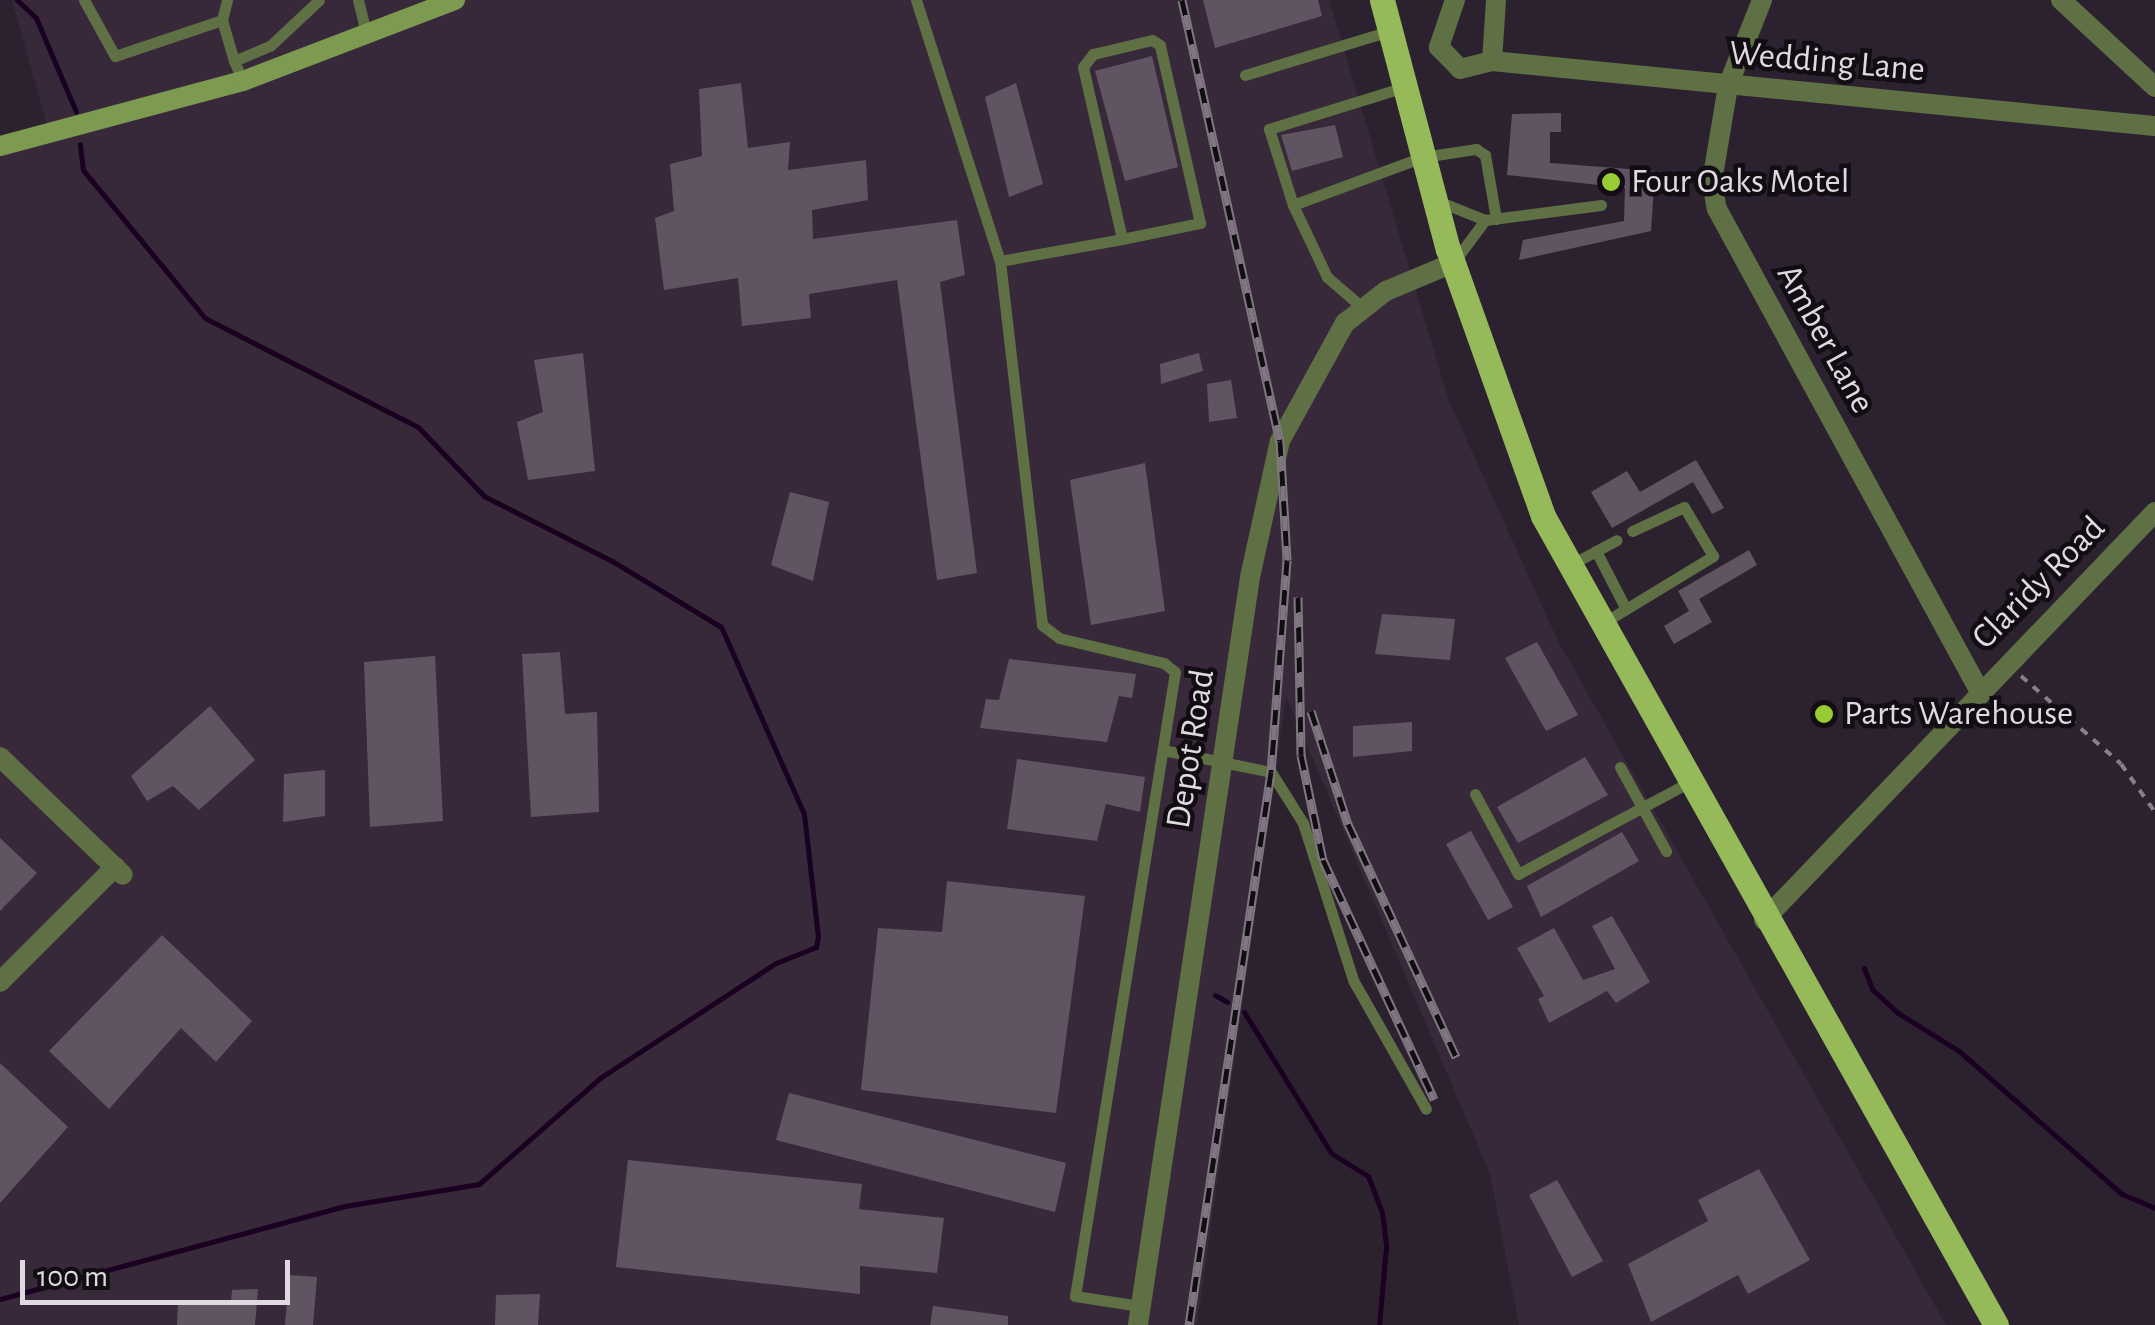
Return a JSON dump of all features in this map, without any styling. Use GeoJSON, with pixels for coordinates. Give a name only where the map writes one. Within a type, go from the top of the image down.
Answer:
{"type":"FeatureCollection","features":[{"type":"Feature","properties":{"kind":"main road"},"geometry":{"type":"LineString","coordinates":[[1382,0],[1453,263],[1543,516],[1599,626],[1996,1325]]}},
{"type":"Feature","properties":{"kind":"street"},"geometry":{"type":"LineString","coordinates":[[0,146],[243,81],[367,37],[455,0]]}},
{"type":"Feature","properties":{"kind":"street","name":"Wedding Lane"},"geometry":{"type":"LineString","coordinates":[[1456,0],[1438,47],[1460,69],[1492,61],[2155,126]]}},
{"type":"Feature","properties":{"kind":"street"},"geometry":{"type":"LineString","coordinates":[[1492,61],[1496,0]]}},
{"type":"Feature","properties":{"kind":"street","name":"Amber Lane"},"geometry":{"type":"LineString","coordinates":[[1762,0],[1728,86],[1712,182],[1717,208],[1979,690]]}},
{"type":"Feature","properties":{"kind":"street"},"geometry":{"type":"LineString","coordinates":[[2061,0],[2155,86]]}},
{"type":"Feature","properties":{"kind":"street","name":"Depot Road"},"geometry":{"type":"LineString","coordinates":[[1139,1316],[1222,759],[1280,441],[1345,324],[1386,290],[1453,263]]}},
{"type":"Feature","properties":{"kind":"street","name":"Claridy Road"},"geometry":{"type":"LineString","coordinates":[[1764,920],[1979,690],[2155,512]]}},
{"type":"Feature","properties":{"kind":"street"},"geometry":{"type":"LineString","coordinates":[[0,757],[119,871],[0,982]]}},
{"type":"Feature","properties":{"kind":"lane"},"geometry":{"type":"LineString","coordinates":[[84,0],[115,56],[222,20]]}},
{"type":"Feature","properties":{"kind":"lane"},"geometry":{"type":"LineString","coordinates":[[227,0],[222,20],[243,81]]}},
{"type":"Feature","properties":{"kind":"lane"},"geometry":{"type":"LineString","coordinates":[[234,61],[270,46],[319,0]]}},
{"type":"Feature","properties":{"kind":"lane"},"geometry":{"type":"LineString","coordinates":[[358,0],[367,37]]}},
{"type":"Feature","properties":{"kind":"lane"},"geometry":{"type":"LineString","coordinates":[[916,0],[1000,261],[1042,626],[1059,638],[1171,666],[1175,672],[1075,1296],[1139,1316]]}},
{"type":"Feature","properties":{"kind":"lane"},"geometry":{"type":"LineString","coordinates":[[1244,74],[1390,31]]}},
{"type":"Feature","properties":{"kind":"lane"},"geometry":{"type":"LineString","coordinates":[[1000,261],[1122,239],[1200,223],[1204,217],[1164,56],[1152,40],[1093,54],[1083,67],[1122,239]]}},
{"type":"Feature","properties":{"kind":"lane"},"geometry":{"type":"LineString","coordinates":[[1363,308],[1327,277],[1293,205],[1269,129],[1405,87]]}},
{"type":"Feature","properties":{"kind":"lane"},"geometry":{"type":"LineString","coordinates":[[1293,205],[1424,157],[1466,148],[1485,155],[1490,220],[1453,263]]}},
{"type":"Feature","properties":{"kind":"lane"},"geometry":{"type":"LineString","coordinates":[[1435,200],[1490,220],[1601,205]]}},
{"type":"Feature","properties":{"kind":"lane"},"geometry":{"type":"LineString","coordinates":[[1599,626],[1713,556],[1684,507],[1632,532]]}},
{"type":"Feature","properties":{"kind":"lane"},"geometry":{"type":"LineString","coordinates":[[1568,566],[1617,540]]}},
{"type":"Feature","properties":{"kind":"lane"},"geometry":{"type":"LineString","coordinates":[[1596,551],[1626,609]]}},
{"type":"Feature","properties":{"kind":"lane"},"geometry":{"type":"LineString","coordinates":[[1164,750],[1271,772],[1303,823],[1353,980],[1426,1109]]}},
{"type":"Feature","properties":{"kind":"lane"},"geometry":{"type":"LineString","coordinates":[[1620,767],[1666,852]]}},
{"type":"Feature","properties":{"kind":"lane"},"geometry":{"type":"LineString","coordinates":[[1475,794],[1518,874],[1688,783]]}},
{"type":"Feature","properties":{"kind":"path"},"geometry":{"type":"LineString","coordinates":[[2006,663],[2121,764],[2155,812]]}},
{"type":"Feature","properties":{"kind":"shaded area"},"geometry":{"type":"Polygon","coordinates":[[[12,0],[1329,0],[1449,401],[1558,641],[1946,1325],[1519,1325],[1490,1174],[1286,696],[1197,1325],[0,1325],[0,146],[50,136],[12,0]]]}},
{"type":"Feature","properties":{"kind":"building"},"geometry":{"type":"Polygon","coordinates":[[[1203,0],[1318,0],[1322,16],[1215,48],[1203,0]]]}},
{"type":"Feature","properties":{"kind":"building"},"geometry":{"type":"Polygon","coordinates":[[[1152,56],[1178,167],[1125,181],[1095,71],[1152,56]]]}},
{"type":"Feature","properties":{"kind":"building"},"geometry":{"type":"Polygon","coordinates":[[[741,83],[748,148],[790,142],[788,170],[866,160],[868,200],[812,210],[813,239],[957,220],[965,275],[940,282],[977,573],[937,580],[897,280],[809,294],[811,318],[742,326],[738,278],[664,290],[655,218],[674,211],[670,164],[702,156],[699,89],[741,83]]]}},
{"type":"Feature","properties":{"kind":"building"},"geometry":{"type":"Polygon","coordinates":[[[1016,83],[1043,184],[1009,197],[985,97],[1016,83]]]}},
{"type":"Feature","properties":{"kind":"building","name":"Four Oaks Motel"},"geometry":{"type":"Polygon","coordinates":[[[1561,113],[1561,132],[1550,132],[1550,163],[1655,171],[1651,231],[1519,260],[1523,240],[1624,221],[1625,188],[1507,175],[1512,114],[1561,113]]]}},
{"type":"Feature","properties":{"kind":"building"},"geometry":{"type":"Polygon","coordinates":[[[1335,125],[1343,157],[1292,171],[1281,135],[1335,125]]]}},
{"type":"Feature","properties":{"kind":"building"},"geometry":{"type":"Polygon","coordinates":[[[583,353],[595,471],[528,480],[517,422],[543,412],[534,360],[583,353]]]}},
{"type":"Feature","properties":{"kind":"building"},"geometry":{"type":"Polygon","coordinates":[[[1199,353],[1203,371],[1161,384],[1160,364],[1199,353]]]}},
{"type":"Feature","properties":{"kind":"building"},"geometry":{"type":"Polygon","coordinates":[[[1231,380],[1237,418],[1209,422],[1207,384],[1231,380]]]}},
{"type":"Feature","properties":{"kind":"building"},"geometry":{"type":"Polygon","coordinates":[[[1696,460],[1724,508],[1712,514],[1693,482],[1612,528],[1591,492],[1627,471],[1640,492],[1696,460]]]}},
{"type":"Feature","properties":{"kind":"building"},"geometry":{"type":"Polygon","coordinates":[[[1145,463],[1165,611],[1091,625],[1070,480],[1145,463]]]}},
{"type":"Feature","properties":{"kind":"building"},"geometry":{"type":"Polygon","coordinates":[[[790,492],[829,502],[813,581],[771,565],[790,492]]]}},
{"type":"Feature","properties":{"kind":"building"},"geometry":{"type":"Polygon","coordinates":[[[1749,550],[1757,565],[1699,599],[1712,622],[1674,644],[1664,626],[1689,611],[1678,591],[1749,550]]]}},
{"type":"Feature","properties":{"kind":"building"},"geometry":{"type":"Polygon","coordinates":[[[1382,614],[1455,619],[1450,660],[1375,654],[1382,614]]]}},
{"type":"Feature","properties":{"kind":"building"},"geometry":{"type":"Polygon","coordinates":[[[1537,642],[1578,715],[1546,731],[1505,658],[1537,642]]]}},
{"type":"Feature","properties":{"kind":"building"},"geometry":{"type":"Polygon","coordinates":[[[560,652],[565,714],[597,712],[599,812],[531,817],[522,654],[560,652]]]}},
{"type":"Feature","properties":{"kind":"building"},"geometry":{"type":"Polygon","coordinates":[[[435,656],[443,821],[370,827],[364,662],[435,656]]]}},
{"type":"Feature","properties":{"kind":"building"},"geometry":{"type":"Polygon","coordinates":[[[1009,659],[1136,674],[1132,698],[1119,696],[1107,742],[980,728],[986,699],[999,700],[1009,659]]]}},
{"type":"Feature","properties":{"kind":"building"},"geometry":{"type":"Polygon","coordinates":[[[210,706],[255,760],[199,810],[173,786],[147,801],[131,776],[210,706]]]}},
{"type":"Feature","properties":{"kind":"building"},"geometry":{"type":"Polygon","coordinates":[[[1412,722],[1412,751],[1353,757],[1353,726],[1412,722]]]}},
{"type":"Feature","properties":{"kind":"building"},"geometry":{"type":"Polygon","coordinates":[[[1585,757],[1608,795],[1518,843],[1497,807],[1585,757]]]}},
{"type":"Feature","properties":{"kind":"building"},"geometry":{"type":"Polygon","coordinates":[[[1017,759],[1145,777],[1140,812],[1106,804],[1097,841],[1007,829],[1017,759]]]}},
{"type":"Feature","properties":{"kind":"building"},"geometry":{"type":"Polygon","coordinates":[[[325,770],[325,816],[283,822],[284,774],[325,770]]]}},
{"type":"Feature","properties":{"kind":"building"},"geometry":{"type":"Polygon","coordinates":[[[1471,831],[1513,907],[1488,920],[1446,844],[1471,831]]]}},
{"type":"Feature","properties":{"kind":"building"},"geometry":{"type":"Polygon","coordinates":[[[1622,832],[1639,861],[1541,917],[1527,886],[1622,832]]]}},
{"type":"Feature","properties":{"kind":"building"},"geometry":{"type":"Polygon","coordinates":[[[0,838],[37,873],[0,911],[0,838]]]}},
{"type":"Feature","properties":{"kind":"building"},"geometry":{"type":"Polygon","coordinates":[[[947,881],[1085,896],[1056,1113],[861,1090],[878,928],[942,932],[947,881]]]}},
{"type":"Feature","properties":{"kind":"building"},"geometry":{"type":"Polygon","coordinates":[[[1612,916],[1650,982],[1616,1003],[1607,991],[1549,1023],[1538,999],[1544,996],[1517,948],[1554,928],[1583,980],[1615,969],[1592,926],[1612,916]]]}},
{"type":"Feature","properties":{"kind":"building"},"geometry":{"type":"Polygon","coordinates":[[[162,935],[252,1021],[216,1062],[181,1028],[109,1109],[49,1051],[162,935]]]}},
{"type":"Feature","properties":{"kind":"building"},"geometry":{"type":"Polygon","coordinates":[[[0,1063],[68,1127],[0,1203],[0,1063]]]}},
{"type":"Feature","properties":{"kind":"building"},"geometry":{"type":"Polygon","coordinates":[[[789,1093],[1066,1163],[1055,1212],[776,1140],[789,1093]]]}},
{"type":"Feature","properties":{"kind":"building"},"geometry":{"type":"Polygon","coordinates":[[[628,1160],[862,1184],[859,1209],[944,1218],[937,1273],[860,1266],[860,1294],[616,1267],[628,1160]]]}},
{"type":"Feature","properties":{"kind":"building"},"geometry":{"type":"Polygon","coordinates":[[[1759,1169],[1810,1260],[1748,1294],[1738,1275],[1651,1322],[1628,1264],[1708,1221],[1698,1200],[1759,1169]]]}},
{"type":"Feature","properties":{"kind":"building"},"geometry":{"type":"Polygon","coordinates":[[[1557,1180],[1603,1261],[1572,1277],[1529,1195],[1557,1180]]]}},
{"type":"Feature","properties":{"kind":"building"},"geometry":{"type":"Polygon","coordinates":[[[289,1275],[317,1277],[313,1325],[285,1325],[289,1275]]]}},
{"type":"Feature","properties":{"kind":"building"},"geometry":{"type":"Polygon","coordinates":[[[258,1289],[255,1325],[177,1325],[178,1303],[231,1303],[232,1290],[258,1289]]]}},
{"type":"Feature","properties":{"kind":"building"},"geometry":{"type":"Polygon","coordinates":[[[540,1294],[538,1325],[495,1325],[496,1295],[540,1294]]]}},
{"type":"Feature","properties":{"kind":"building"},"geometry":{"type":"Polygon","coordinates":[[[933,1306],[1008,1316],[1008,1325],[930,1325],[933,1306]]]}},
{"type":"Feature","properties":{"kind":"waterway"},"geometry":{"type":"LineString","coordinates":[[17,0],[36,18],[76,112]]}},
{"type":"Feature","properties":{"kind":"waterway"},"geometry":{"type":"LineString","coordinates":[[0,1299],[345,1206],[479,1184],[600,1078],[776,963],[816,947],[818,937],[804,814],[721,627],[612,561],[484,496],[418,427],[205,318],[83,170],[80,144]]}},
{"type":"Feature","properties":{"kind":"waterway"},"geometry":{"type":"LineString","coordinates":[[1864,968],[1872,989],[1898,1013],[1959,1051],[2122,1194],[2155,1208]]}},
{"type":"Feature","properties":{"kind":"waterway"},"geometry":{"type":"LineString","coordinates":[[1215,995],[1227,1002]]}},
{"type":"Feature","properties":{"kind":"waterway"},"geometry":{"type":"LineString","coordinates":[[1244,1012],[1331,1153],[1368,1176],[1382,1212],[1386,1247],[1379,1325]]}},
{"type":"Feature","properties":{"kind":"railway"},"geometry":{"type":"LineString","coordinates":[[1182,0],[1280,441],[1287,560],[1271,772],[1189,1325]]}},
{"type":"Feature","properties":{"kind":"railway"},"geometry":{"type":"LineString","coordinates":[[1298,597],[1301,755],[1323,860],[1434,1099]]}},
{"type":"Feature","properties":{"kind":"railway"},"geometry":{"type":"LineString","coordinates":[[1311,711],[1348,824],[1456,1057]]}},
{"type":"Feature","properties":{"kind":"place","name":"Four Oaks Motel"},"geometry":{"type":"Point","coordinates":[1611,182]}},
{"type":"Feature","properties":{"kind":"place","name":"Parts Warehouse"},"geometry":{"type":"Point","coordinates":[1824,714]}}]}
